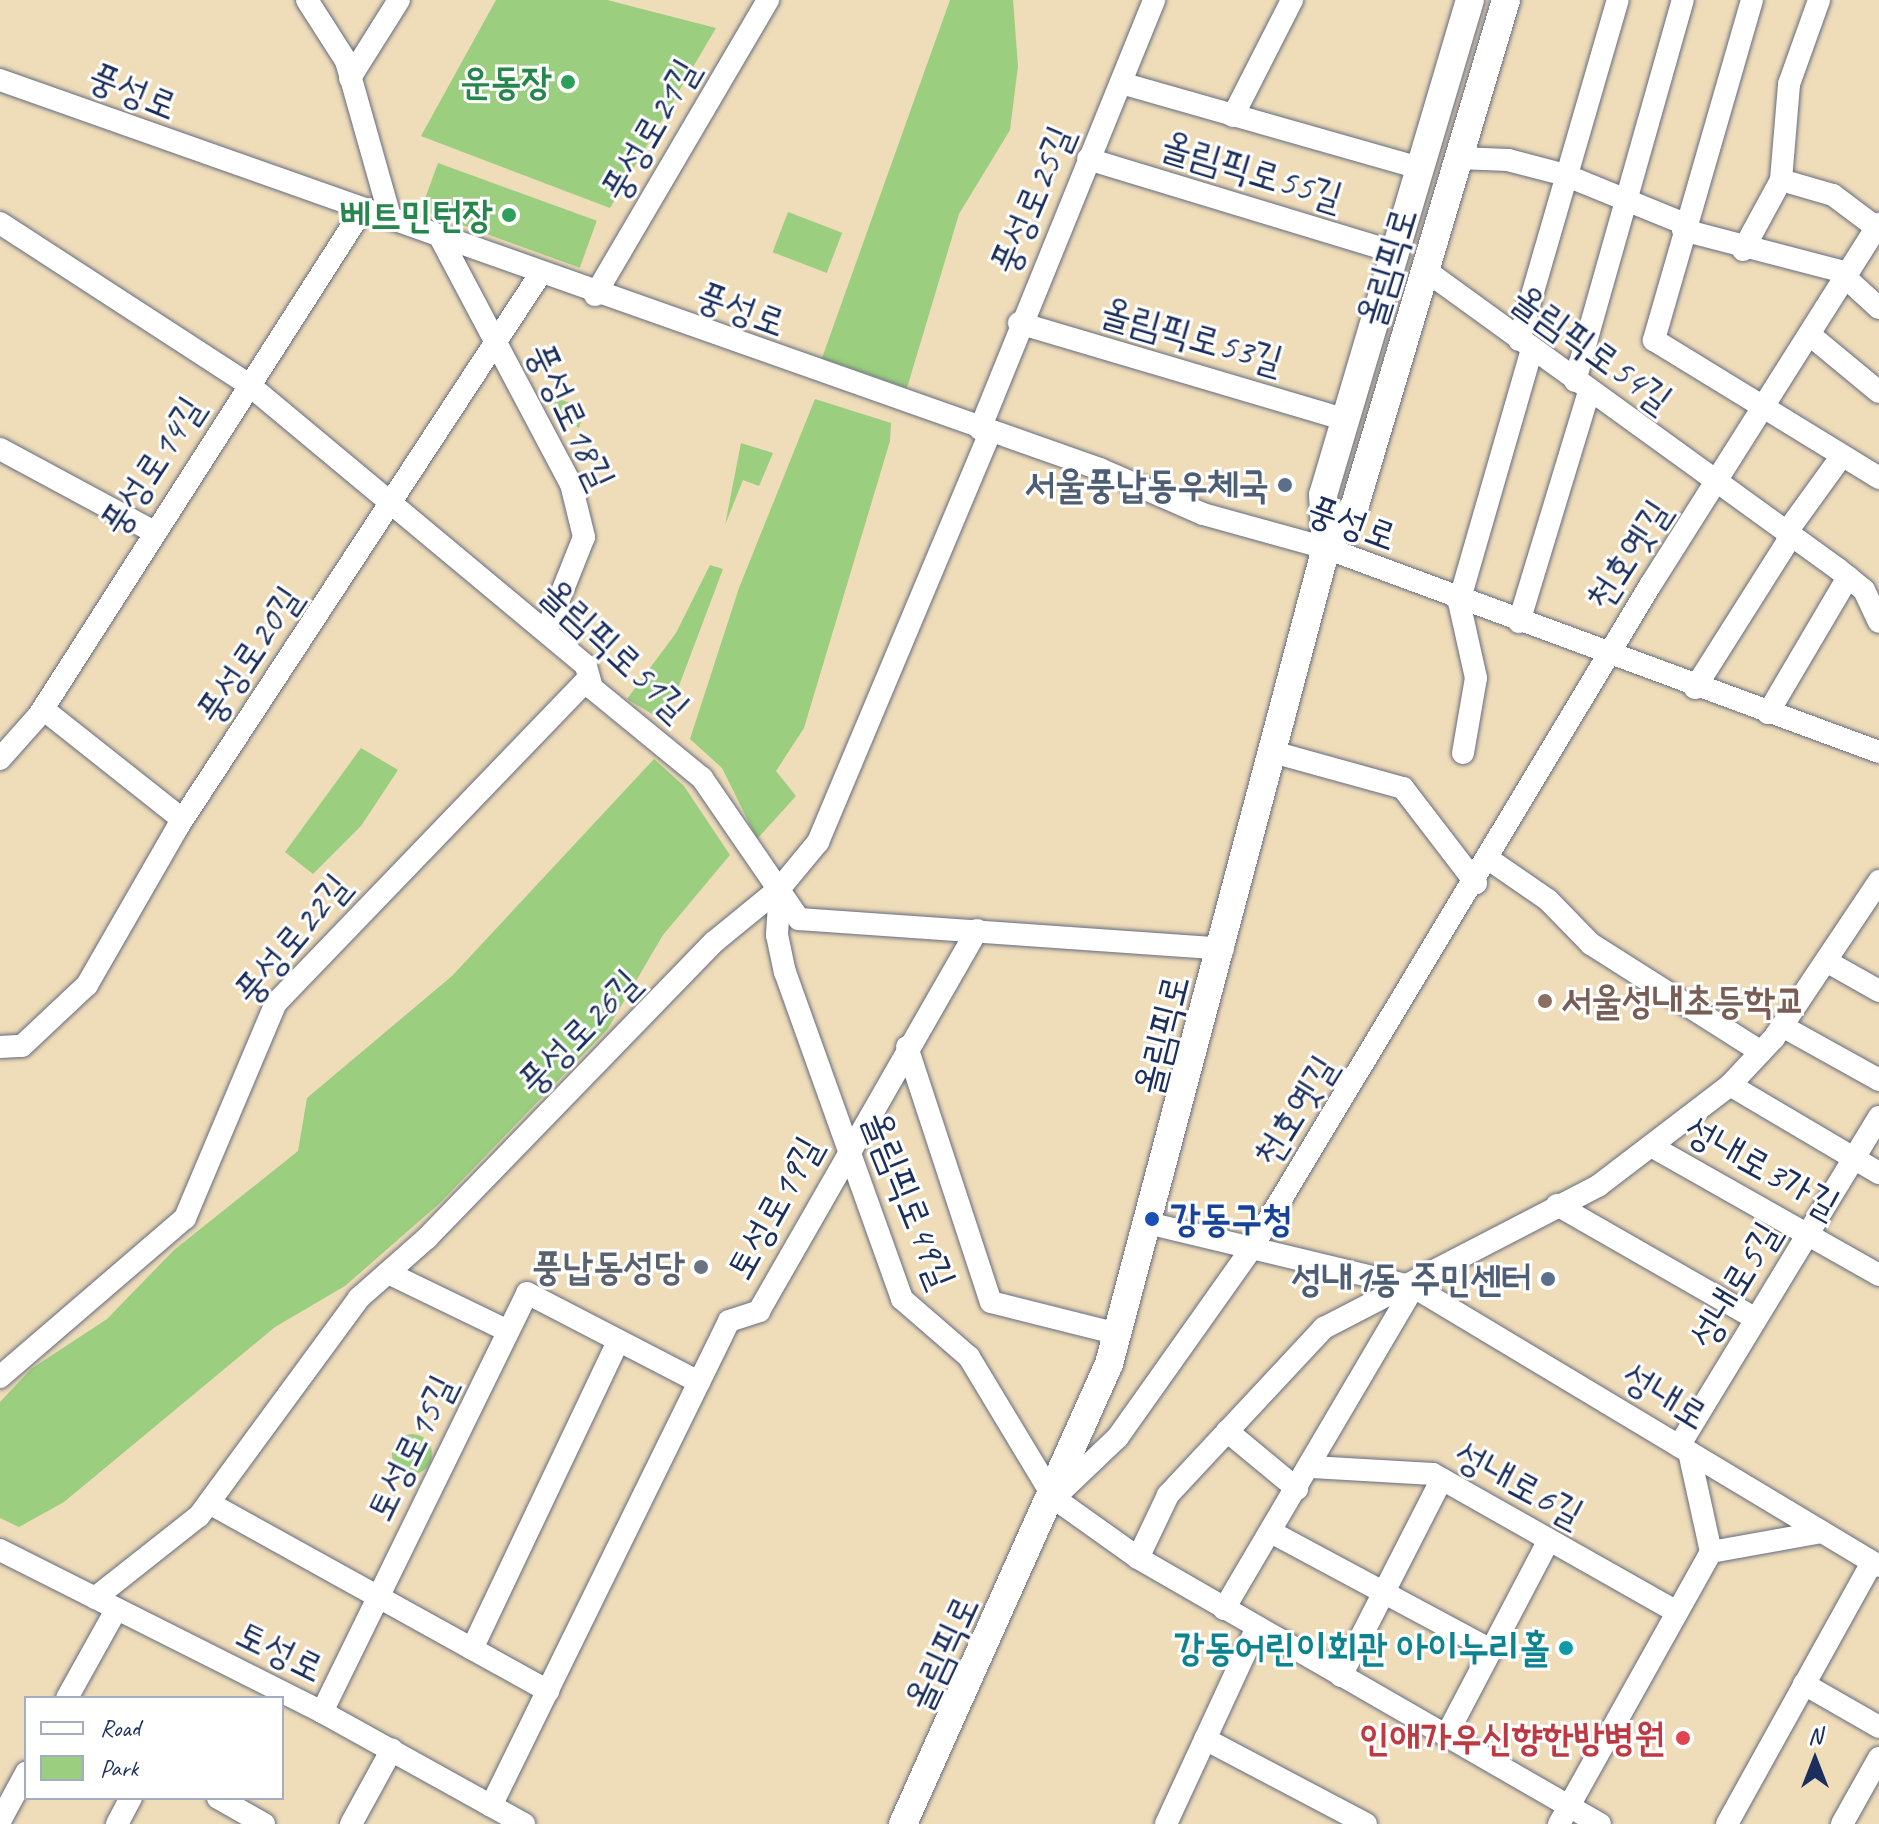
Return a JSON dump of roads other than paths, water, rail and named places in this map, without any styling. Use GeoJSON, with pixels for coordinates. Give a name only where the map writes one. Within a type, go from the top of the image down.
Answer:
{"type":"FeatureCollection","features":[{"type":"Feature","properties":{"kind":"main road","name":"올림픽로"},"geometry":{"type":"LineString","coordinates":[[903,1824],[1054,1498],[1118,1334],[1152,1224],[1326,548],[1323,495],[1470,0]]}},
{"type":"Feature","properties":{"kind":"main road","name":"올림픽로"},"geometry":{"type":"LineString","coordinates":[[1326,548],[1355,505],[1506,0]]}},
{"type":"Feature","properties":{"kind":"street"},"geometry":{"type":"LineString","coordinates":[[307,0],[350,78],[390,217]]}},
{"type":"Feature","properties":{"kind":"street"},"geometry":{"type":"LineString","coordinates":[[350,78],[399,0]]}},
{"type":"Feature","properties":{"kind":"street","name":"풍성로21길"},"geometry":{"type":"LineString","coordinates":[[595,295],[768,0]]}},
{"type":"Feature","properties":{"kind":"street","name":"풍성로25길"},"geometry":{"type":"LineString","coordinates":[[985,431],[1019,323],[1154,0]]}},
{"type":"Feature","properties":{"kind":"street"},"geometry":{"type":"LineString","coordinates":[[1233,116],[1292,0]]}},
{"type":"Feature","properties":{"kind":"street"},"geometry":{"type":"LineString","coordinates":[[1463,753],[1476,678],[1459,602],[1526,345],[1565,175],[1618,0]]}},
{"type":"Feature","properties":{"kind":"street"},"geometry":{"type":"LineString","coordinates":[[1519,622],[1683,0]]}},
{"type":"Feature","properties":{"kind":"street"},"geometry":{"type":"LineString","coordinates":[[1752,0],[1684,227],[1654,340],[1763,413],[1879,478]]}},
{"type":"Feature","properties":{"kind":"street"},"geometry":{"type":"LineString","coordinates":[[1743,250],[1781,180],[1789,84],[1819,0]]}},
{"type":"Feature","properties":{"kind":"street","name":"풍성로"},"geometry":{"type":"LineString","coordinates":[[0,80],[390,217],[539,276],[985,431],[1203,514],[1326,548],[1459,602],[1879,752]]}},
{"type":"Feature","properties":{"kind":"street"},"geometry":{"type":"LineString","coordinates":[[1121,83],[1419,168]]}},
{"type":"Feature","properties":{"kind":"street"},"geometry":{"type":"LineString","coordinates":[[1459,158],[1508,160],[1629,196],[1684,227],[1743,250],[1847,275],[1879,308]]}},
{"type":"Feature","properties":{"kind":"street","name":"올림픽로55길"},"geometry":{"type":"LineString","coordinates":[[1088,159],[1394,252]]}},
{"type":"Feature","properties":{"kind":"street","name":"천호옛길"},"geometry":{"type":"LineString","coordinates":[[1054,1498],[1118,1437],[1253,1246],[1490,860],[1607,656],[1763,413],[1878,226],[1833,195],[1781,180]]}},
{"type":"Feature","properties":{"kind":"street","name":"풍성로14길"},"geometry":{"type":"LineString","coordinates":[[0,759],[43,709],[152,531],[363,209]]}},
{"type":"Feature","properties":{"kind":"street","name":"올림픽로51길"},"geometry":{"type":"LineString","coordinates":[[0,223],[248,384],[586,666],[592,688],[702,778],[799,919],[1223,949]]}},
{"type":"Feature","properties":{"kind":"street","name":"풍성로18길"},"geometry":{"type":"LineString","coordinates":[[440,237],[571,484],[584,537],[546,632]]}},
{"type":"Feature","properties":{"kind":"street","name":"올림픽로54길"},"geometry":{"type":"LineString","coordinates":[[1425,270],[1717,485],[1848,577],[1864,590],[1879,622]]}},
{"type":"Feature","properties":{"kind":"street","name":"풍성로20길"},"geometry":{"type":"LineString","coordinates":[[0,1047],[22,1046],[87,985],[182,819],[393,506],[539,276]]}},
{"type":"Feature","properties":{"kind":"street","name":"올림픽로53길"},"geometry":{"type":"LineString","coordinates":[[1019,323],[1344,419]]}},
{"type":"Feature","properties":{"kind":"street"},"geometry":{"type":"LineString","coordinates":[[1810,335],[1879,392]]}},
{"type":"Feature","properties":{"kind":"street","name":"풍성로26길"},"geometry":{"type":"LineString","coordinates":[[95,1598],[209,1503],[359,1298],[388,1273],[714,942],[780,888],[818,842],[985,431]]}},
{"type":"Feature","properties":{"kind":"street"},"geometry":{"type":"LineString","coordinates":[[0,449],[152,531]]}},
{"type":"Feature","properties":{"kind":"street"},"geometry":{"type":"LineString","coordinates":[[1695,688],[1788,534],[1841,457]]}},
{"type":"Feature","properties":{"kind":"street"},"geometry":{"type":"LineString","coordinates":[[1768,713],[1848,577]]}},
{"type":"Feature","properties":{"kind":"street","name":"풍성로22길"},"geometry":{"type":"LineString","coordinates":[[0,1377],[185,1218],[276,1003],[333,936],[589,678]]}},
{"type":"Feature","properties":{"kind":"street"},"geometry":{"type":"LineString","coordinates":[[43,709],[182,819]]}},
{"type":"Feature","properties":{"kind":"street"},"geometry":{"type":"LineString","coordinates":[[1273,752],[1403,788],[1476,883]]}},
{"type":"Feature","properties":{"kind":"street"},"geometry":{"type":"LineString","coordinates":[[1490,860],[1548,900],[1591,944],[1761,1052]]}},
{"type":"Feature","properties":{"kind":"street"},"geometry":{"type":"LineString","coordinates":[[1138,1558],[1168,1495],[1324,1328],[1414,1287],[1444,1260],[1557,1205],[1651,1146],[1730,1085],[1782,1026],[1879,881]]}},
{"type":"Feature","properties":{"kind":"street","name":"올림픽로49길"},"geometry":{"type":"LineString","coordinates":[[780,888],[777,935],[785,972],[902,1299],[969,1357],[1054,1498]]}},
{"type":"Feature","properties":{"kind":"street","name":"토성로19길"},"geometry":{"type":"LineString","coordinates":[[491,1806],[729,1321],[759,1311],[848,1148],[977,930]]}},
{"type":"Feature","properties":{"kind":"street"},"geometry":{"type":"LineString","coordinates":[[1826,961],[1879,991]]}},
{"type":"Feature","properties":{"kind":"street"},"geometry":{"type":"LineString","coordinates":[[1782,1026],[1879,1080]]}},
{"type":"Feature","properties":{"kind":"street"},"geometry":{"type":"LineString","coordinates":[[907,1047],[991,1302],[1118,1334]]}},
{"type":"Feature","properties":{"kind":"street"},"geometry":{"type":"LineString","coordinates":[[1730,1085],[1852,1161],[1879,1173]]}},
{"type":"Feature","properties":{"kind":"street","name":"성내로5길"},"geometry":{"type":"LineString","coordinates":[[1684,1449],[1756,1319],[1879,1117]]}},
{"type":"Feature","properties":{"kind":"street","name":"성내로3가길"},"geometry":{"type":"LineString","coordinates":[[1651,1146],[1879,1275]]}},
{"type":"Feature","properties":{"kind":"street"},"geometry":{"type":"LineString","coordinates":[[1557,1205],[1756,1319]]}},
{"type":"Feature","properties":{"kind":"street","name":"성내로"},"geometry":{"type":"LineString","coordinates":[[1152,1224],[1414,1287],[1875,1564]]}},
{"type":"Feature","properties":{"kind":"street"},"geometry":{"type":"LineString","coordinates":[[388,1273],[508,1331]]}},
{"type":"Feature","properties":{"kind":"street"},"geometry":{"type":"LineString","coordinates":[[1224,1609],[1312,1467],[1414,1287]]}},
{"type":"Feature","properties":{"kind":"street","name":"토성로15길"},"geometry":{"type":"LineString","coordinates":[[322,1712],[527,1293],[618,1341]]}},
{"type":"Feature","properties":{"kind":"street"},"geometry":{"type":"LineString","coordinates":[[472,1649],[618,1341],[699,1382]]}},
{"type":"Feature","properties":{"kind":"street"},"geometry":{"type":"LineString","coordinates":[[1227,1431],[1297,1489]]}},
{"type":"Feature","properties":{"kind":"street"},"geometry":{"type":"LineString","coordinates":[[1564,1816],[1711,1552],[1684,1449]]}},
{"type":"Feature","properties":{"kind":"street","name":"성내로6길"},"geometry":{"type":"LineString","coordinates":[[1312,1467],[1442,1479],[1677,1612]]}},
{"type":"Feature","properties":{"kind":"street"},"geometry":{"type":"LineString","coordinates":[[1341,1676],[1442,1479]]}},
{"type":"Feature","properties":{"kind":"street"},"geometry":{"type":"LineString","coordinates":[[1054,1498],[1138,1558],[1446,1736],[1564,1816],[1600,1824]]}},
{"type":"Feature","properties":{"kind":"street"},"geometry":{"type":"LineString","coordinates":[[209,1503],[548,1691]]}},
{"type":"Feature","properties":{"kind":"street"},"geometry":{"type":"LineString","coordinates":[[1271,1532],[1385,1590],[1491,1650]]}},
{"type":"Feature","properties":{"kind":"street"},"geometry":{"type":"LineString","coordinates":[[1711,1552],[1822,1532]]}},
{"type":"Feature","properties":{"kind":"street"},"geometry":{"type":"LineString","coordinates":[[1446,1736],[1549,1540]]}},
{"type":"Feature","properties":{"kind":"street","name":"토성로"},"geometry":{"type":"LineString","coordinates":[[0,1550],[322,1712],[524,1824]]}},
{"type":"Feature","properties":{"kind":"street"},"geometry":{"type":"LineString","coordinates":[[1727,1824],[1875,1564]]}},
{"type":"Feature","properties":{"kind":"street"},"geometry":{"type":"LineString","coordinates":[[68,1696],[116,1610]]}},
{"type":"Feature","properties":{"kind":"street"},"geometry":{"type":"LineString","coordinates":[[1166,1824],[1257,1627]]}},
{"type":"Feature","properties":{"kind":"street"},"geometry":{"type":"LineString","coordinates":[[1804,1684],[1879,1727]]}},
{"type":"Feature","properties":{"kind":"street"},"geometry":{"type":"LineString","coordinates":[[1205,1739],[1366,1824]]}},
{"type":"Feature","properties":{"kind":"street"},"geometry":{"type":"LineString","coordinates":[[351,1824],[392,1749]]}},
{"type":"Feature","properties":{"kind":"street"},"geometry":{"type":"LineString","coordinates":[[1842,1824],[1879,1758]]}},
{"type":"Feature","properties":{"kind":"street"},"geometry":{"type":"LineString","coordinates":[[0,1821],[24,1777]]}},
{"type":"Feature","properties":{"kind":"street"},"geometry":{"type":"LineString","coordinates":[[117,1824],[130,1800]]}},
{"type":"Feature","properties":{"kind":"street"},"geometry":{"type":"LineString","coordinates":[[220,1800],[236,1817],[264,1824]]}},
{"type":"Feature","properties":{"kind":"place","name":"운동장"},"geometry":{"type":"Point","coordinates":[568,82]}},
{"type":"Feature","properties":{"kind":"place","name":"베트민턴장"},"geometry":{"type":"Point","coordinates":[509,215]}},
{"type":"Feature","properties":{"kind":"place","name":"서울풍납동우체국"},"geometry":{"type":"Point","coordinates":[1285,485]}},
{"type":"Feature","properties":{"kind":"place","name":"서울성내초등학교"},"geometry":{"type":"Point","coordinates":[1545,1001]}},
{"type":"Feature","properties":{"kind":"place","name":"강동구청"},"geometry":{"type":"Point","coordinates":[1152,1219]}},
{"type":"Feature","properties":{"kind":"place","name":"풍납동성당"},"geometry":{"type":"Point","coordinates":[701,1267]}},
{"type":"Feature","properties":{"kind":"place","name":"성내1동 주민센터"},"geometry":{"type":"Point","coordinates":[1548,1279]}},
{"type":"Feature","properties":{"kind":"place","name":"강동어린이회관 아이누리홀"},"geometry":{"type":"Point","coordinates":[1566,1648]}},
{"type":"Feature","properties":{"kind":"place","name":"인애가우신향한방병원"},"geometry":{"type":"Point","coordinates":[1683,1738]}}]}
